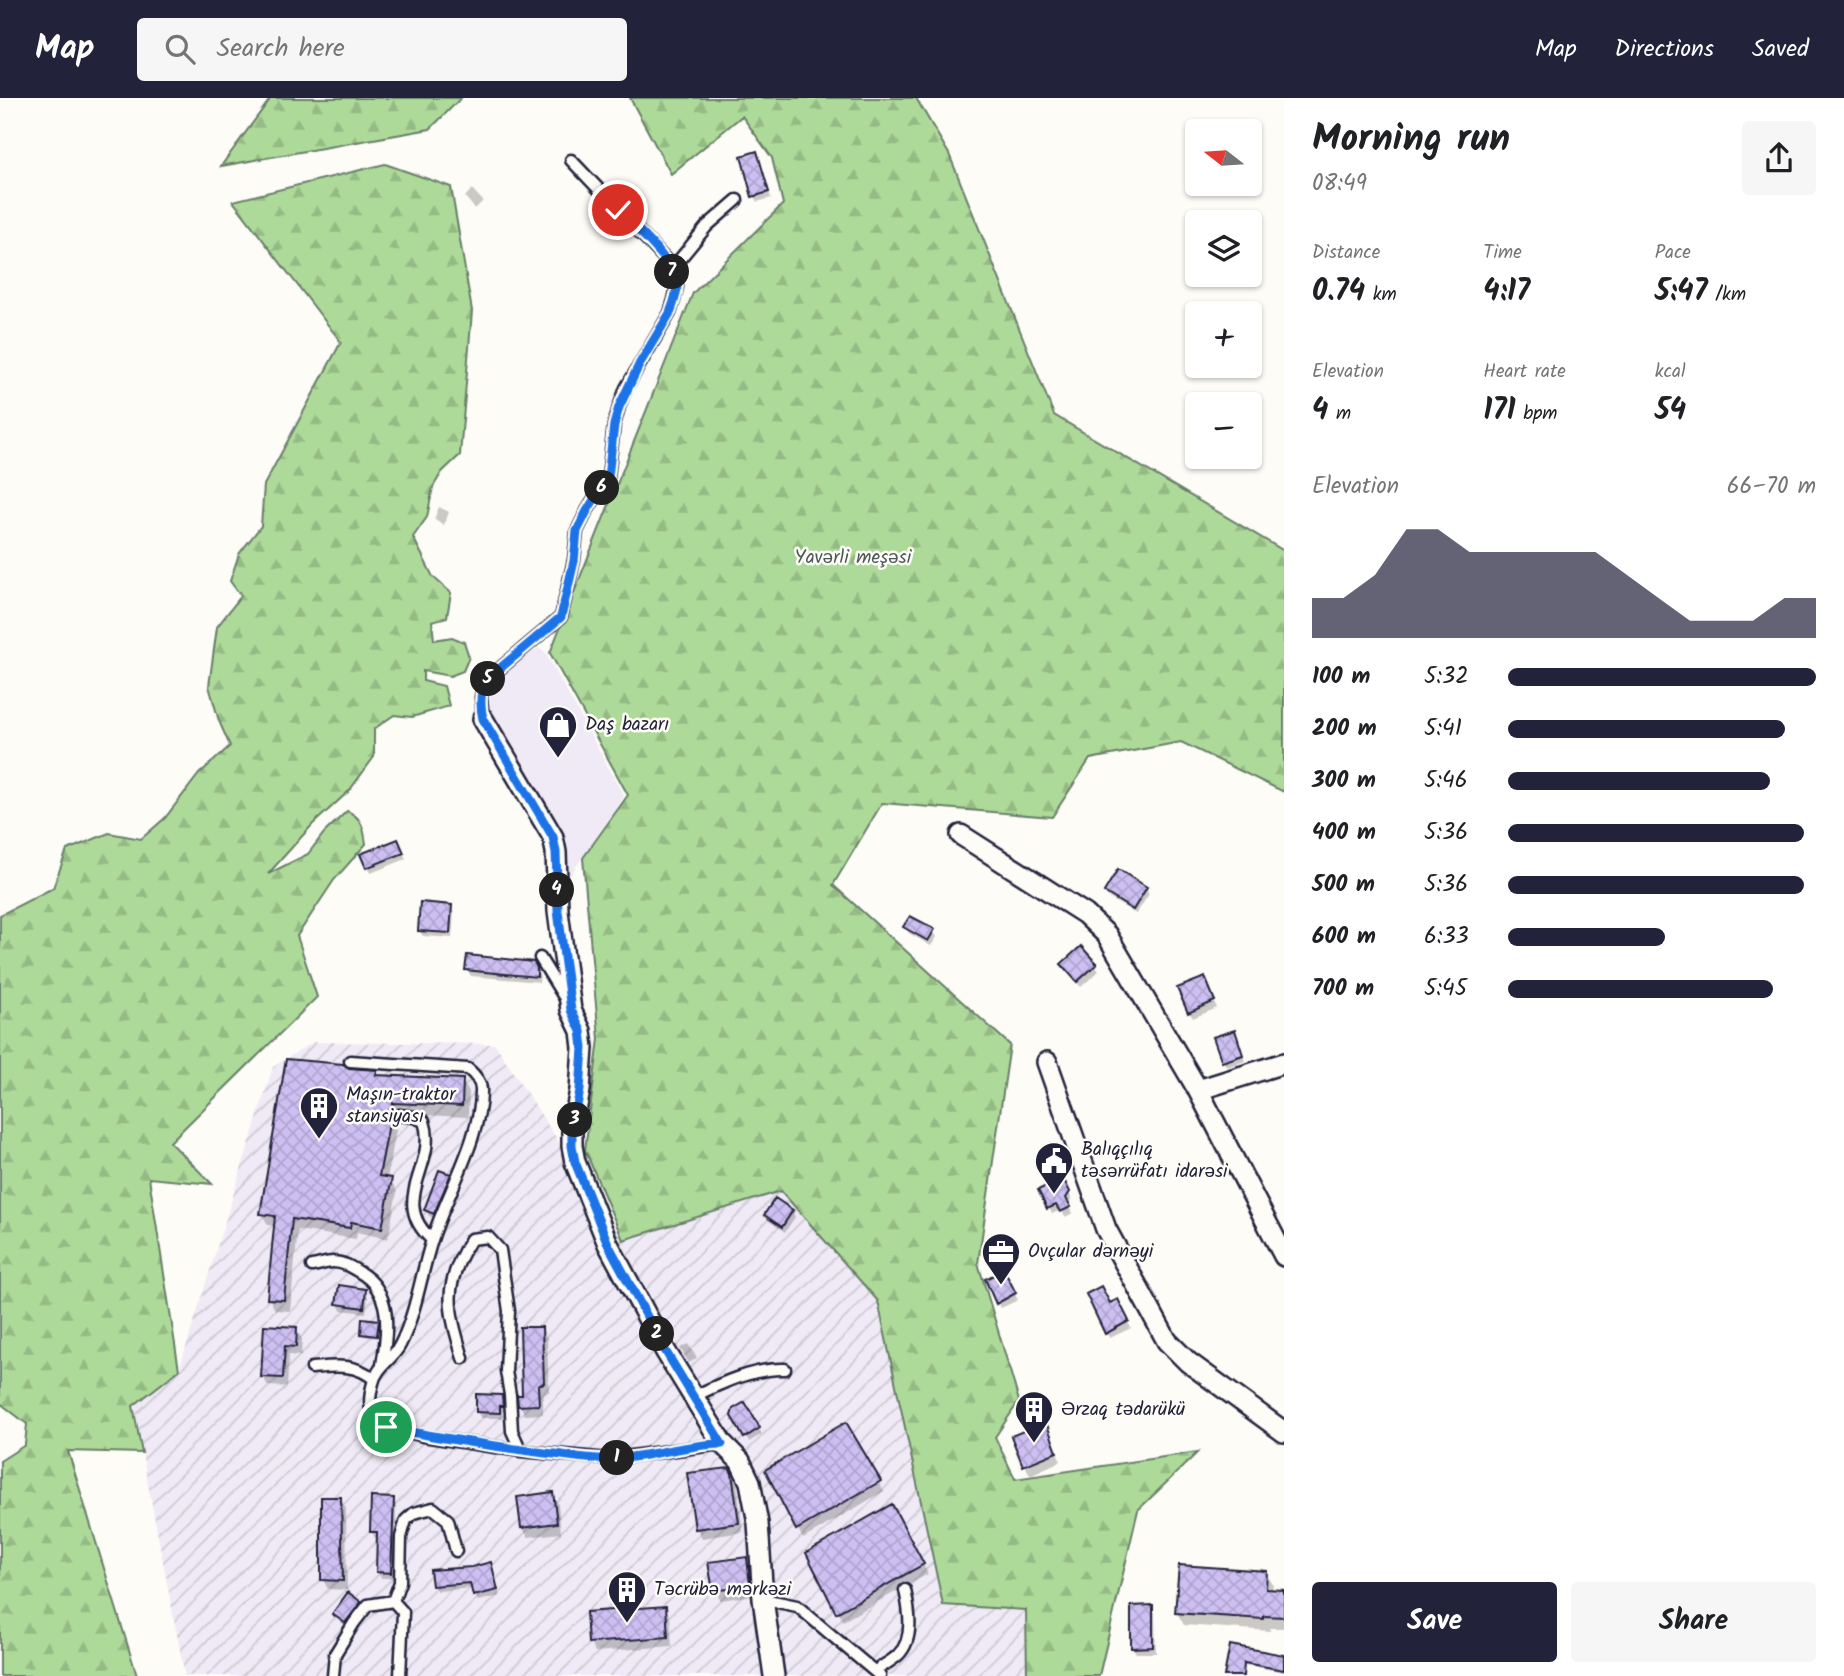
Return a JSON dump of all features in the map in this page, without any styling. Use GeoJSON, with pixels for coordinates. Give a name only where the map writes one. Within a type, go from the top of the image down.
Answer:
{"type":"FeatureCollection","features":[{"type":"Feature","properties":{"kind":"street"},"geometry":{"type":"LineString","coordinates":[[483,719],[553,837],[558,911],[571,1010],[581,1031],[583,1048],[572,1146],[580,1177],[608,1244],[666,1352],[722,1444],[740,1461],[750,1482],[758,1523],[763,1599],[774,1676]]}},
{"type":"Feature","properties":{"kind":"street"},"geometry":{"type":"LineString","coordinates":[[961,835],[1085,914],[1107,935],[1198,1090],[1284,1256]]}},
{"type":"Feature","properties":{"kind":"street"},"geometry":{"type":"LineString","coordinates":[[1047,1062],[1106,1229],[1167,1341],[1188,1362],[1284,1432]]}},
{"type":"Feature","properties":{"kind":"street"},"geometry":{"type":"LineString","coordinates":[[1198,1090],[1284,1063]]}},
{"type":"Feature","properties":{"kind":"lane"},"geometry":{"type":"LineString","coordinates":[[483,719],[481,697],[485,681],[561,617],[574,561],[577,531],[608,477],[614,425],[619,407],[626,388],[670,313],[677,287],[666,260],[571,160]]}},
{"type":"Feature","properties":{"kind":"lane"},"geometry":{"type":"LineString","coordinates":[[671,270],[708,226],[737,200]]}},
{"type":"Feature","properties":{"kind":"lane"},"geometry":{"type":"LineString","coordinates":[[540,958],[571,1010]]}},
{"type":"Feature","properties":{"kind":"lane"},"geometry":{"type":"LineString","coordinates":[[350,1061],[468,1069],[481,1084],[482,1092],[474,1131],[432,1240],[409,1324],[399,1348],[382,1365],[374,1379],[370,1410],[378,1423],[423,1436],[521,1451],[609,1459],[666,1453],[706,1444],[722,1444]]}},
{"type":"Feature","properties":{"kind":"lane"},"geometry":{"type":"LineString","coordinates":[[399,1115],[414,1116],[424,1121],[426,1127],[426,1152],[411,1203],[416,1219],[432,1240]]}},
{"type":"Feature","properties":{"kind":"lane"},"geometry":{"type":"LineString","coordinates":[[463,1358],[452,1324],[449,1299],[454,1273],[471,1240],[488,1237],[500,1250],[502,1261],[509,1311],[506,1371],[512,1431],[521,1451]]}},
{"type":"Feature","properties":{"kind":"lane"},"geometry":{"type":"LineString","coordinates":[[312,1266],[333,1262],[348,1265],[368,1277],[379,1290],[386,1314],[382,1365]]}},
{"type":"Feature","properties":{"kind":"lane"},"geometry":{"type":"LineString","coordinates":[[312,1368],[352,1367],[364,1371],[374,1379]]}},
{"type":"Feature","properties":{"kind":"lane"},"geometry":{"type":"LineString","coordinates":[[693,1397],[765,1368],[785,1369]]}},
{"type":"Feature","properties":{"kind":"lane"},"geometry":{"type":"LineString","coordinates":[[393,1601],[400,1582],[401,1537],[406,1520],[414,1513],[433,1508],[448,1520],[456,1551]]}},
{"type":"Feature","properties":{"kind":"lane"},"geometry":{"type":"LineString","coordinates":[[763,1599],[797,1606],[827,1634],[877,1673],[898,1655],[908,1636],[910,1611],[905,1590]]}},
{"type":"Feature","properties":{"kind":"lane"},"geometry":{"type":"LineString","coordinates":[[333,1676],[335,1654],[368,1605],[393,1601]]}},
{"type":"Feature","properties":{"kind":"lane"},"geometry":{"type":"LineString","coordinates":[[393,1601],[403,1612],[400,1676]]}},
{"type":"Feature","properties":{"kind":"shaded area","name":"Daş bazarı"},"geometry":{"type":"Polygon","coordinates":[[[538,648],[545,652],[624,796],[571,874],[562,875],[490,722],[490,680],[538,648]]]}},
{"type":"Feature","properties":{"kind":"shaded area"},"geometry":{"type":"Polygon","coordinates":[[[313,1042],[495,1044],[623,1240],[781,1191],[878,1300],[943,1604],[1027,1610],[1027,1676],[185,1676],[133,1406],[179,1370],[273,1067],[313,1042]]]}},
{"type":"Feature","properties":{"kind":"green space"},"geometry":{"type":"Polygon","coordinates":[[[271,98],[461,98],[430,129],[221,166],[271,98]]]}},
{"type":"Feature","properties":{"kind":"green space","name":"Yavərli meşəsi"},"geometry":{"type":"Polygon","coordinates":[[[630,98],[916,98],[949,154],[1054,415],[1284,551],[1284,792],[1181,742],[1090,759],[1052,817],[882,803],[833,885],[1010,1045],[978,1263],[1019,1401],[995,1437],[1015,1479],[1198,1452],[1138,1510],[1099,1676],[1027,1676],[1026,1610],[943,1605],[878,1301],[781,1191],[623,1240],[585,1150],[599,1039],[583,858],[628,795],[550,653],[693,293],[783,204],[772,158],[742,116],[671,174],[630,98]]]}},
{"type":"Feature","properties":{"kind":"green space"},"geometry":{"type":"Polygon","coordinates":[[[385,164],[451,187],[472,311],[460,455],[442,472],[433,487],[427,517],[413,537],[433,577],[451,593],[447,617],[432,621],[434,640],[452,637],[464,642],[469,657],[463,671],[450,676],[423,671],[423,681],[444,686],[449,706],[412,717],[394,715],[374,729],[374,757],[349,791],[313,824],[268,874],[308,854],[324,833],[347,811],[361,824],[366,844],[334,880],[297,936],[317,997],[170,1142],[212,1184],[149,1178],[179,1370],[133,1406],[142,1453],[68,1451],[137,1676],[0,1676],[0,1461],[25,1445],[27,1424],[0,1403],[0,915],[53,888],[67,850],[109,833],[141,839],[165,818],[199,774],[230,746],[219,721],[209,686],[217,627],[241,596],[230,581],[239,554],[261,526],[264,485],[341,342],[233,201],[385,164]]]}},
{"type":"Feature","properties":{"kind":"building"},"geometry":{"type":"Polygon","coordinates":[[[757,151],[769,192],[752,197],[741,156],[757,151]]]}},
{"type":"Feature","properties":{"kind":"building"},"geometry":{"type":"Polygon","coordinates":[[[398,839],[404,853],[366,868],[360,854],[398,839]]]}},
{"type":"Feature","properties":{"kind":"building"},"geometry":{"type":"Polygon","coordinates":[[[1118,869],[1147,887],[1133,910],[1104,892],[1118,869]]]}},
{"type":"Feature","properties":{"kind":"building"},"geometry":{"type":"Polygon","coordinates":[[[420,902],[452,905],[450,933],[418,931],[420,902]]]}},
{"type":"Feature","properties":{"kind":"building"},"geometry":{"type":"Polygon","coordinates":[[[910,916],[935,929],[928,941],[903,927],[910,916]]]}},
{"type":"Feature","properties":{"kind":"building"},"geometry":{"type":"Polygon","coordinates":[[[1081,946],[1097,964],[1077,982],[1061,964],[1081,946]]]}},
{"type":"Feature","properties":{"kind":"building"},"geometry":{"type":"Polygon","coordinates":[[[467,955],[534,962],[537,977],[465,970],[467,955]]]}},
{"type":"Feature","properties":{"kind":"building"},"geometry":{"type":"Polygon","coordinates":[[[1205,977],[1215,1001],[1188,1013],[1177,988],[1205,977]]]}},
{"type":"Feature","properties":{"kind":"building"},"geometry":{"type":"Polygon","coordinates":[[[1235,1030],[1243,1055],[1222,1062],[1213,1037],[1235,1030]]]}},
{"type":"Feature","properties":{"kind":"building","name":"Maşın-traktor stansiyası"},"geometry":{"type":"Polygon","coordinates":[[[286,1059],[377,1070],[376,1075],[463,1079],[462,1106],[393,1103],[379,1176],[392,1178],[382,1228],[351,1222],[350,1228],[292,1219],[284,1300],[267,1299],[275,1216],[260,1214],[286,1059]]]}},
{"type":"Feature","properties":{"kind":"building"},"geometry":{"type":"Polygon","coordinates":[[[439,1170],[451,1174],[434,1214],[424,1210],[439,1170]]]}},
{"type":"Feature","properties":{"kind":"building","name":"Balıqçılıq təsərrüfatı idarəsi"},"geometry":{"type":"Polygon","coordinates":[[[1055,1182],[1065,1182],[1070,1192],[1066,1198],[1071,1207],[1060,1212],[1056,1205],[1047,1209],[1038,1190],[1055,1182]]]}},
{"type":"Feature","properties":{"kind":"building"},"geometry":{"type":"Polygon","coordinates":[[[775,1198],[793,1210],[782,1227],[764,1215],[775,1198]]]}},
{"type":"Feature","properties":{"kind":"building","name":"Ovçular dərnəyi"},"geometry":{"type":"Polygon","coordinates":[[[1004,1270],[1016,1293],[996,1304],[985,1279],[1004,1270]]]}},
{"type":"Feature","properties":{"kind":"building"},"geometry":{"type":"Polygon","coordinates":[[[339,1285],[366,1289],[364,1308],[336,1304],[339,1285]]]}},
{"type":"Feature","properties":{"kind":"building"},"geometry":{"type":"Polygon","coordinates":[[[1101,1286],[1110,1303],[1118,1299],[1129,1321],[1105,1334],[1086,1294],[1101,1286]]]}},
{"type":"Feature","properties":{"kind":"building"},"geometry":{"type":"Polygon","coordinates":[[[362,1318],[379,1320],[377,1336],[361,1334],[362,1318]]]}},
{"type":"Feature","properties":{"kind":"building"},"geometry":{"type":"Polygon","coordinates":[[[264,1325],[297,1327],[296,1347],[285,1346],[283,1378],[261,1377],[264,1325]]]}},
{"type":"Feature","properties":{"kind":"building"},"geometry":{"type":"Polygon","coordinates":[[[520,1327],[542,1327],[544,1383],[538,1385],[539,1405],[518,1406],[517,1395],[522,1395],[520,1327]]]}},
{"type":"Feature","properties":{"kind":"building"},"geometry":{"type":"Polygon","coordinates":[[[476,1394],[502,1395],[503,1406],[500,1406],[500,1413],[476,1412],[476,1394]]]}},
{"type":"Feature","properties":{"kind":"building"},"geometry":{"type":"Polygon","coordinates":[[[745,1402],[760,1428],[744,1438],[731,1416],[733,1409],[745,1402]]]}},
{"type":"Feature","properties":{"kind":"building"},"geometry":{"type":"Polygon","coordinates":[[[846,1422],[881,1481],[796,1530],[765,1470],[846,1422]]]}},
{"type":"Feature","properties":{"kind":"building","name":"Ərzaq tədarükü"},"geometry":{"type":"Polygon","coordinates":[[[1046,1422],[1057,1452],[1023,1466],[1011,1436],[1046,1422]]]}},
{"type":"Feature","properties":{"kind":"building"},"geometry":{"type":"Polygon","coordinates":[[[729,1468],[739,1523],[695,1529],[687,1473],[729,1468]]]}},
{"type":"Feature","properties":{"kind":"building"},"geometry":{"type":"Polygon","coordinates":[[[553,1492],[557,1523],[521,1528],[517,1497],[553,1492]]]}},
{"type":"Feature","properties":{"kind":"building"},"geometry":{"type":"Polygon","coordinates":[[[321,1497],[341,1497],[343,1581],[321,1580],[321,1497]]]}},
{"type":"Feature","properties":{"kind":"building"},"geometry":{"type":"Polygon","coordinates":[[[371,1497],[394,1498],[391,1573],[376,1572],[377,1532],[370,1532],[371,1497]]]}},
{"type":"Feature","properties":{"kind":"building"},"geometry":{"type":"Polygon","coordinates":[[[892,1504],[924,1564],[836,1613],[806,1553],[892,1504]]]}},
{"type":"Feature","properties":{"kind":"building"},"geometry":{"type":"Polygon","coordinates":[[[747,1557],[750,1586],[713,1591],[708,1562],[747,1557]]]}},
{"type":"Feature","properties":{"kind":"building"},"geometry":{"type":"Polygon","coordinates":[[[491,1562],[498,1590],[473,1596],[470,1583],[432,1586],[430,1570],[472,1567],[491,1562]]]}},
{"type":"Feature","properties":{"kind":"building"},"geometry":{"type":"Polygon","coordinates":[[[1179,1565],[1267,1571],[1266,1589],[1284,1590],[1284,1617],[1264,1616],[1263,1619],[1175,1613],[1179,1565]]]}},
{"type":"Feature","properties":{"kind":"building"},"geometry":{"type":"Polygon","coordinates":[[[348,1592],[361,1602],[345,1623],[332,1614],[348,1592]]]}},
{"type":"Feature","properties":{"kind":"building"},"geometry":{"type":"Polygon","coordinates":[[[1153,1605],[1153,1647],[1131,1648],[1131,1606],[1153,1605]]]}},
{"type":"Feature","properties":{"kind":"building","name":"Təcrübə mərkəzi"},"geometry":{"type":"Polygon","coordinates":[[[666,1606],[668,1637],[588,1643],[586,1612],[666,1606]]]}},
{"type":"Feature","properties":{"kind":"building"},"geometry":{"type":"Polygon","coordinates":[[[1230,1645],[1284,1655],[1284,1670],[1244,1663],[1243,1676],[1224,1676],[1230,1645]]]}},
{"type":"Feature","properties":{"kind":"place","name":"Daş bazarı"},"geometry":{"type":"Point","coordinates":[558,759]}},
{"type":"Feature","properties":{"kind":"place","name":"Maşın-traktor stansiyası"},"geometry":{"type":"Point","coordinates":[319,1140]}},
{"type":"Feature","properties":{"kind":"place","name":"Balıqçılıq təsərrüfatı idarəsi"},"geometry":{"type":"Point","coordinates":[1054,1195]}},
{"type":"Feature","properties":{"kind":"place","name":"Ovçular dərnəyi"},"geometry":{"type":"Point","coordinates":[1001,1286]}},
{"type":"Feature","properties":{"kind":"place","name":"Ərzaq tədarükü"},"geometry":{"type":"Point","coordinates":[1034,1444]}},
{"type":"Feature","properties":{"kind":"place","name":"Təcrübə mərkəzi"},"geometry":{"type":"Point","coordinates":[627,1624]}},
{"type":"Feature","properties":{"kind":"route"},"geometry":{"type":"LineString","coordinates":[[386,1427],[423,1436],[521,1451],[609,1459],[666,1453],[706,1444],[722,1444],[666,1352],[608,1244],[575,1162],[572,1132],[580,1090],[583,1048],[581,1031],[571,1010],[558,911],[553,837],[483,719],[481,711],[485,681],[561,617],[574,561],[577,531],[608,477],[614,425],[619,407],[626,388],[670,313],[674,300],[677,287],[675,276],[666,260],[618,210]]}}]}
